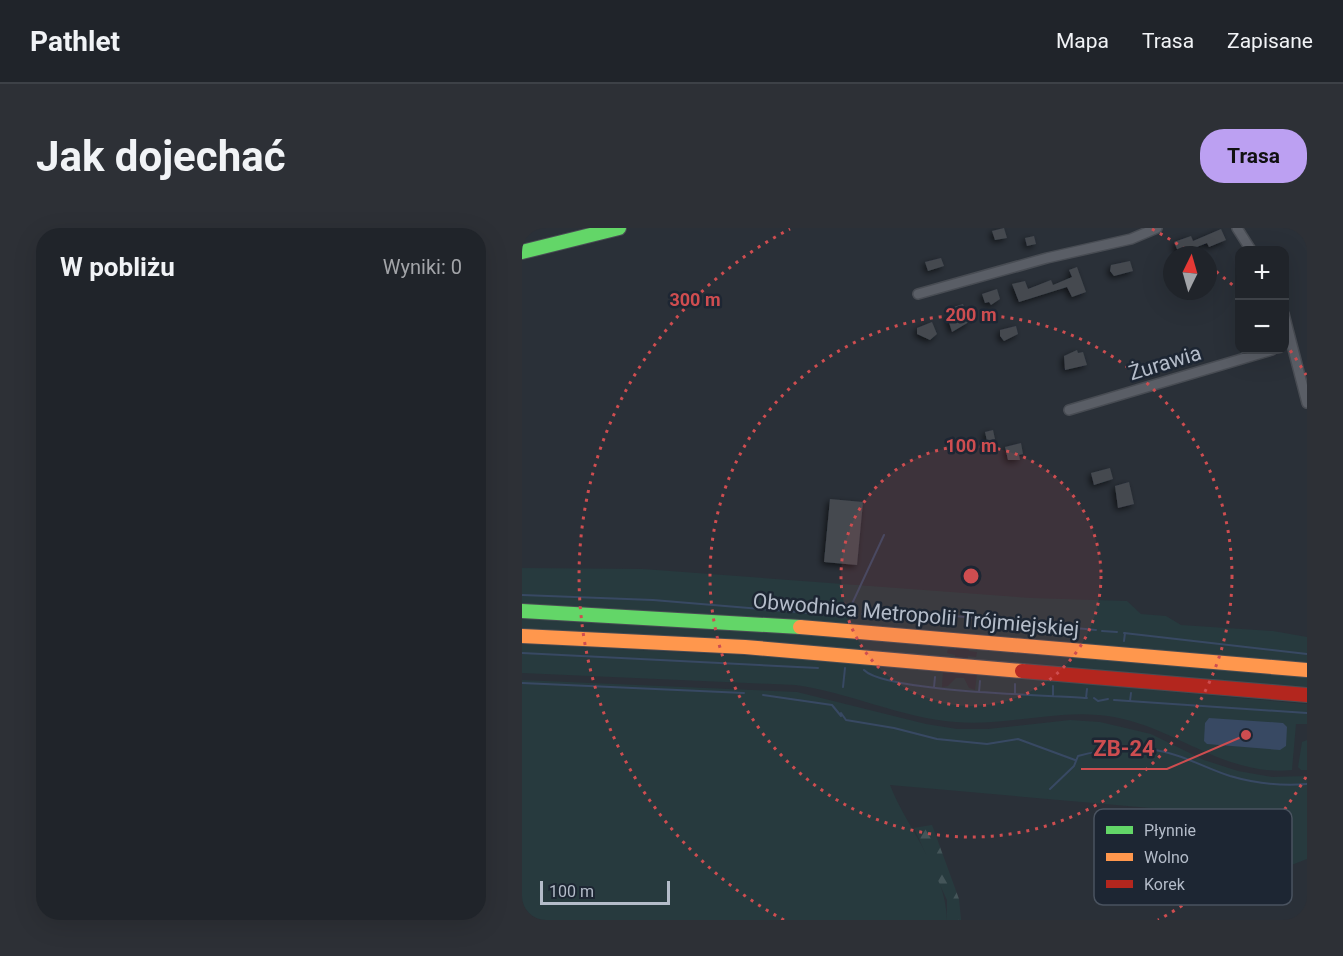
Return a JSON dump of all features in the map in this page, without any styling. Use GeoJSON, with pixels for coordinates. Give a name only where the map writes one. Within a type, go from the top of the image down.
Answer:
{"type":"FeatureCollection","features":[{"type":"Feature","properties":{"kind":"main road"},"geometry":{"type":"LineString","coordinates":[[522,252],[619,228]]}},
{"type":"Feature","properties":{"kind":"main road","name":"Obwodnica Metropolii Trójmiejskiej"},"geometry":{"type":"LineString","coordinates":[[522,611],[735,622],[1307,670]]}},
{"type":"Feature","properties":{"kind":"main road"},"geometry":{"type":"LineString","coordinates":[[522,636],[745,647],[1307,694]]}},
{"type":"Feature","properties":{"kind":"street"},"geometry":{"type":"LineString","coordinates":[[918,294],[1157,228]]}},
{"type":"Feature","properties":{"kind":"street"},"geometry":{"type":"LineString","coordinates":[[1237,228],[1248,246]]}},
{"type":"Feature","properties":{"kind":"street"},"geometry":{"type":"LineString","coordinates":[[1289,344],[1307,403]]}},
{"type":"Feature","properties":{"kind":"street","name":"Żurawia"},"geometry":{"type":"LineString","coordinates":[[1069,410],[1258,354]]}},
{"type":"Feature","properties":{"kind":"green space"},"geometry":{"type":"Polygon","coordinates":[[[522,568],[643,569],[1031,598],[1127,601],[1141,614],[1166,616],[1181,625],[1273,631],[1307,637],[1307,663],[522,603],[522,568]]]}},
{"type":"Feature","properties":{"kind":"green space"},"geometry":{"type":"Polygon","coordinates":[[[522,616],[956,645],[956,650],[948,649],[947,653],[955,655],[955,660],[522,631],[522,616]]]}},
{"type":"Feature","properties":{"kind":"green space"},"geometry":{"type":"Polygon","coordinates":[[[522,644],[754,656],[943,671],[942,687],[948,686],[956,678],[964,678],[969,688],[975,690],[977,674],[1307,704],[1307,724],[1296,724],[1292,770],[1268,770],[1223,759],[1159,731],[1114,717],[1074,714],[995,722],[955,722],[915,716],[835,693],[795,685],[522,673],[522,644]]]}},
{"type":"Feature","properties":{"kind":"green space"},"geometry":{"type":"Polygon","coordinates":[[[969,647],[1307,677],[1307,691],[968,661],[968,656],[976,657],[977,652],[969,651],[969,647]]]}},
{"type":"Feature","properties":{"kind":"green space"},"geometry":{"type":"Polygon","coordinates":[[[522,680],[797,692],[926,724],[957,729],[988,729],[1070,720],[1100,722],[1151,734],[1204,760],[1238,771],[1272,777],[1307,776],[1307,859],[1292,865],[1292,809],[1162,809],[890,785],[933,867],[945,902],[947,920],[522,920],[522,680]]]}},
{"type":"Feature","properties":{"kind":"green space"},"geometry":{"type":"Polygon","coordinates":[[[1307,740],[1307,770],[1301,770],[1298,767],[1302,742],[1307,740]]]}},
{"type":"Feature","properties":{"kind":"green space"},"geometry":{"type":"Polygon","coordinates":[[[932,825],[959,899],[961,920],[947,920],[947,900],[914,828],[932,825]]]}},
{"type":"Feature","properties":{"kind":"water"},"geometry":{"type":"Polygon","coordinates":[[[1209,718],[1283,723],[1287,727],[1286,746],[1280,750],[1207,744],[1204,741],[1205,723],[1209,718]]]}},
{"type":"Feature","properties":{"kind":"building"},"geometry":{"type":"Polygon","coordinates":[[[1004,228],[1007,238],[995,240],[992,231],[1004,228]]]}},
{"type":"Feature","properties":{"kind":"building"},"geometry":{"type":"Polygon","coordinates":[[[1221,229],[1226,240],[1211,246],[1207,243],[1199,246],[1176,246],[1174,242],[1191,236],[1193,241],[1221,229]]]}},
{"type":"Feature","properties":{"kind":"building"},"geometry":{"type":"Polygon","coordinates":[[[1034,236],[1036,244],[1027,246],[1025,238],[1034,236]]]}},
{"type":"Feature","properties":{"kind":"building"},"geometry":{"type":"Polygon","coordinates":[[[941,258],[944,266],[928,271],[925,262],[941,258]]]}},
{"type":"Feature","properties":{"kind":"building"},"geometry":{"type":"Polygon","coordinates":[[[1130,261],[1133,271],[1114,276],[1110,271],[1111,265],[1130,261]]]}},
{"type":"Feature","properties":{"kind":"building"},"geometry":{"type":"Polygon","coordinates":[[[1077,267],[1086,292],[1072,297],[1067,287],[1019,302],[1012,284],[1025,281],[1028,289],[1051,280],[1053,285],[1072,277],[1069,270],[1077,267]]]}},
{"type":"Feature","properties":{"kind":"building"},"geometry":{"type":"Polygon","coordinates":[[[997,289],[1000,299],[991,305],[989,302],[985,303],[982,294],[997,289]]]}},
{"type":"Feature","properties":{"kind":"building"},"geometry":{"type":"Polygon","coordinates":[[[963,304],[969,322],[952,332],[947,316],[957,313],[954,307],[963,304]]]}},
{"type":"Feature","properties":{"kind":"building"},"geometry":{"type":"Polygon","coordinates":[[[932,322],[937,334],[930,340],[917,334],[917,328],[932,322]]]}},
{"type":"Feature","properties":{"kind":"building"},"geometry":{"type":"Polygon","coordinates":[[[1016,326],[1018,334],[1004,341],[1000,336],[1000,330],[1016,326]]]}},
{"type":"Feature","properties":{"kind":"building"},"geometry":{"type":"Polygon","coordinates":[[[1077,350],[1078,353],[1083,352],[1087,365],[1065,370],[1064,356],[1077,350]]]}},
{"type":"Feature","properties":{"kind":"building"},"geometry":{"type":"Polygon","coordinates":[[[993,430],[995,439],[987,441],[985,432],[993,430]]]}},
{"type":"Feature","properties":{"kind":"building"},"geometry":{"type":"Polygon","coordinates":[[[1021,443],[1023,454],[1019,455],[1020,460],[1008,460],[1005,447],[1021,443]]]}},
{"type":"Feature","properties":{"kind":"building"},"geometry":{"type":"Polygon","coordinates":[[[1110,468],[1113,479],[1094,485],[1091,473],[1110,468]]]}},
{"type":"Feature","properties":{"kind":"building"},"geometry":{"type":"Polygon","coordinates":[[[1129,482],[1134,504],[1118,508],[1115,486],[1129,482]]]}},
{"type":"Feature","properties":{"kind":"building"},"geometry":{"type":"Polygon","coordinates":[[[830,499],[863,502],[857,565],[824,562],[830,499]]]}},
{"type":"Feature","properties":{"kind":"waterway"},"geometry":{"type":"LineString","coordinates":[[849,617],[851,606],[884,535]]}},
{"type":"Feature","properties":{"kind":"waterway"},"geometry":{"type":"LineString","coordinates":[[522,595],[653,600],[822,614]]}},
{"type":"Feature","properties":{"kind":"waterway"},"geometry":{"type":"LineString","coordinates":[[862,614],[887,612],[947,615]]}},
{"type":"Feature","properties":{"kind":"waterway"},"geometry":{"type":"LineString","coordinates":[[914,622],[915,613]]}},
{"type":"Feature","properties":{"kind":"waterway"},"geometry":{"type":"LineString","coordinates":[[940,623],[941,615]]}},
{"type":"Feature","properties":{"kind":"waterway"},"geometry":{"type":"LineString","coordinates":[[954,616],[977,618]]}},
{"type":"Feature","properties":{"kind":"waterway"},"geometry":{"type":"LineString","coordinates":[[984,619],[1096,630]]}},
{"type":"Feature","properties":{"kind":"waterway"},"geometry":{"type":"LineString","coordinates":[[989,629],[990,620]]}},
{"type":"Feature","properties":{"kind":"waterway"},"geometry":{"type":"LineString","coordinates":[[1036,633],[1037,625]]}},
{"type":"Feature","properties":{"kind":"waterway"},"geometry":{"type":"LineString","coordinates":[[1077,637],[1078,629]]}},
{"type":"Feature","properties":{"kind":"waterway"},"geometry":{"type":"LineString","coordinates":[[1102,631],[1117,632]]}},
{"type":"Feature","properties":{"kind":"waterway"},"geometry":{"type":"LineString","coordinates":[[1124,633],[1307,654]]}},
{"type":"Feature","properties":{"kind":"waterway"},"geometry":{"type":"LineString","coordinates":[[1124,641],[1125,633]]}},
{"type":"Feature","properties":{"kind":"waterway"},"geometry":{"type":"LineString","coordinates":[[522,653],[818,668]]}},
{"type":"Feature","properties":{"kind":"waterway"},"geometry":{"type":"LineString","coordinates":[[843,687],[845,668]]}},
{"type":"Feature","properties":{"kind":"waterway"},"geometry":{"type":"LineString","coordinates":[[864,670],[878,677],[934,688],[1087,698]]}},
{"type":"Feature","properties":{"kind":"waterway"},"geometry":{"type":"LineString","coordinates":[[934,687],[935,677]]}},
{"type":"Feature","properties":{"kind":"waterway"},"geometry":{"type":"LineString","coordinates":[[979,692],[980,681]]}},
{"type":"Feature","properties":{"kind":"waterway"},"geometry":{"type":"LineString","coordinates":[[522,683],[744,693]]}},
{"type":"Feature","properties":{"kind":"waterway"},"geometry":{"type":"LineString","coordinates":[[1015,684],[1015,693]]}},
{"type":"Feature","properties":{"kind":"waterway"},"geometry":{"type":"LineString","coordinates":[[1053,686],[1053,695]]}},
{"type":"Feature","properties":{"kind":"waterway"},"geometry":{"type":"LineString","coordinates":[[1086,698],[1087,689]]}},
{"type":"Feature","properties":{"kind":"waterway"},"geometry":{"type":"LineString","coordinates":[[1130,701],[1131,693]]}},
{"type":"Feature","properties":{"kind":"waterway"},"geometry":{"type":"LineString","coordinates":[[763,695],[832,705],[841,716]]}},
{"type":"Feature","properties":{"kind":"waterway"},"geometry":{"type":"LineString","coordinates":[[1094,698],[1098,701],[1108,699]]}},
{"type":"Feature","properties":{"kind":"waterway"},"geometry":{"type":"LineString","coordinates":[[1114,700],[1307,713]]}},
{"type":"Feature","properties":{"kind":"waterway"},"geometry":{"type":"LineString","coordinates":[[841,713],[846,720],[894,728],[937,739],[987,744],[1018,739],[1075,760]]}},
{"type":"Feature","properties":{"kind":"waterway"},"geometry":{"type":"LineString","coordinates":[[1050,789],[1074,766],[1078,756],[1110,750],[1132,749],[1173,754],[1230,776],[1249,780],[1278,784],[1307,784]]}},
{"type":"Feature","properties":{"kind":"traffic: fast"},"geometry":{"type":"LineString","coordinates":[[522,252],[619,228]]}},
{"type":"Feature","properties":{"kind":"traffic: fast"},"geometry":{"type":"LineString","coordinates":[[522,611],[800,627]]}},
{"type":"Feature","properties":{"kind":"traffic: slow"},"geometry":{"type":"LineString","coordinates":[[800,627],[1307,670]]}},
{"type":"Feature","properties":{"kind":"traffic: slow"},"geometry":{"type":"LineString","coordinates":[[522,636],[745,647],[1022,671]]}},
{"type":"Feature","properties":{"kind":"traffic: jam"},"geometry":{"type":"LineString","coordinates":[[1022,671],[1307,695]]}},
{"type":"Feature","properties":{"kind":"place","name":"ZB-24"},"geometry":{"type":"Point","coordinates":[1246,735]}}]}
